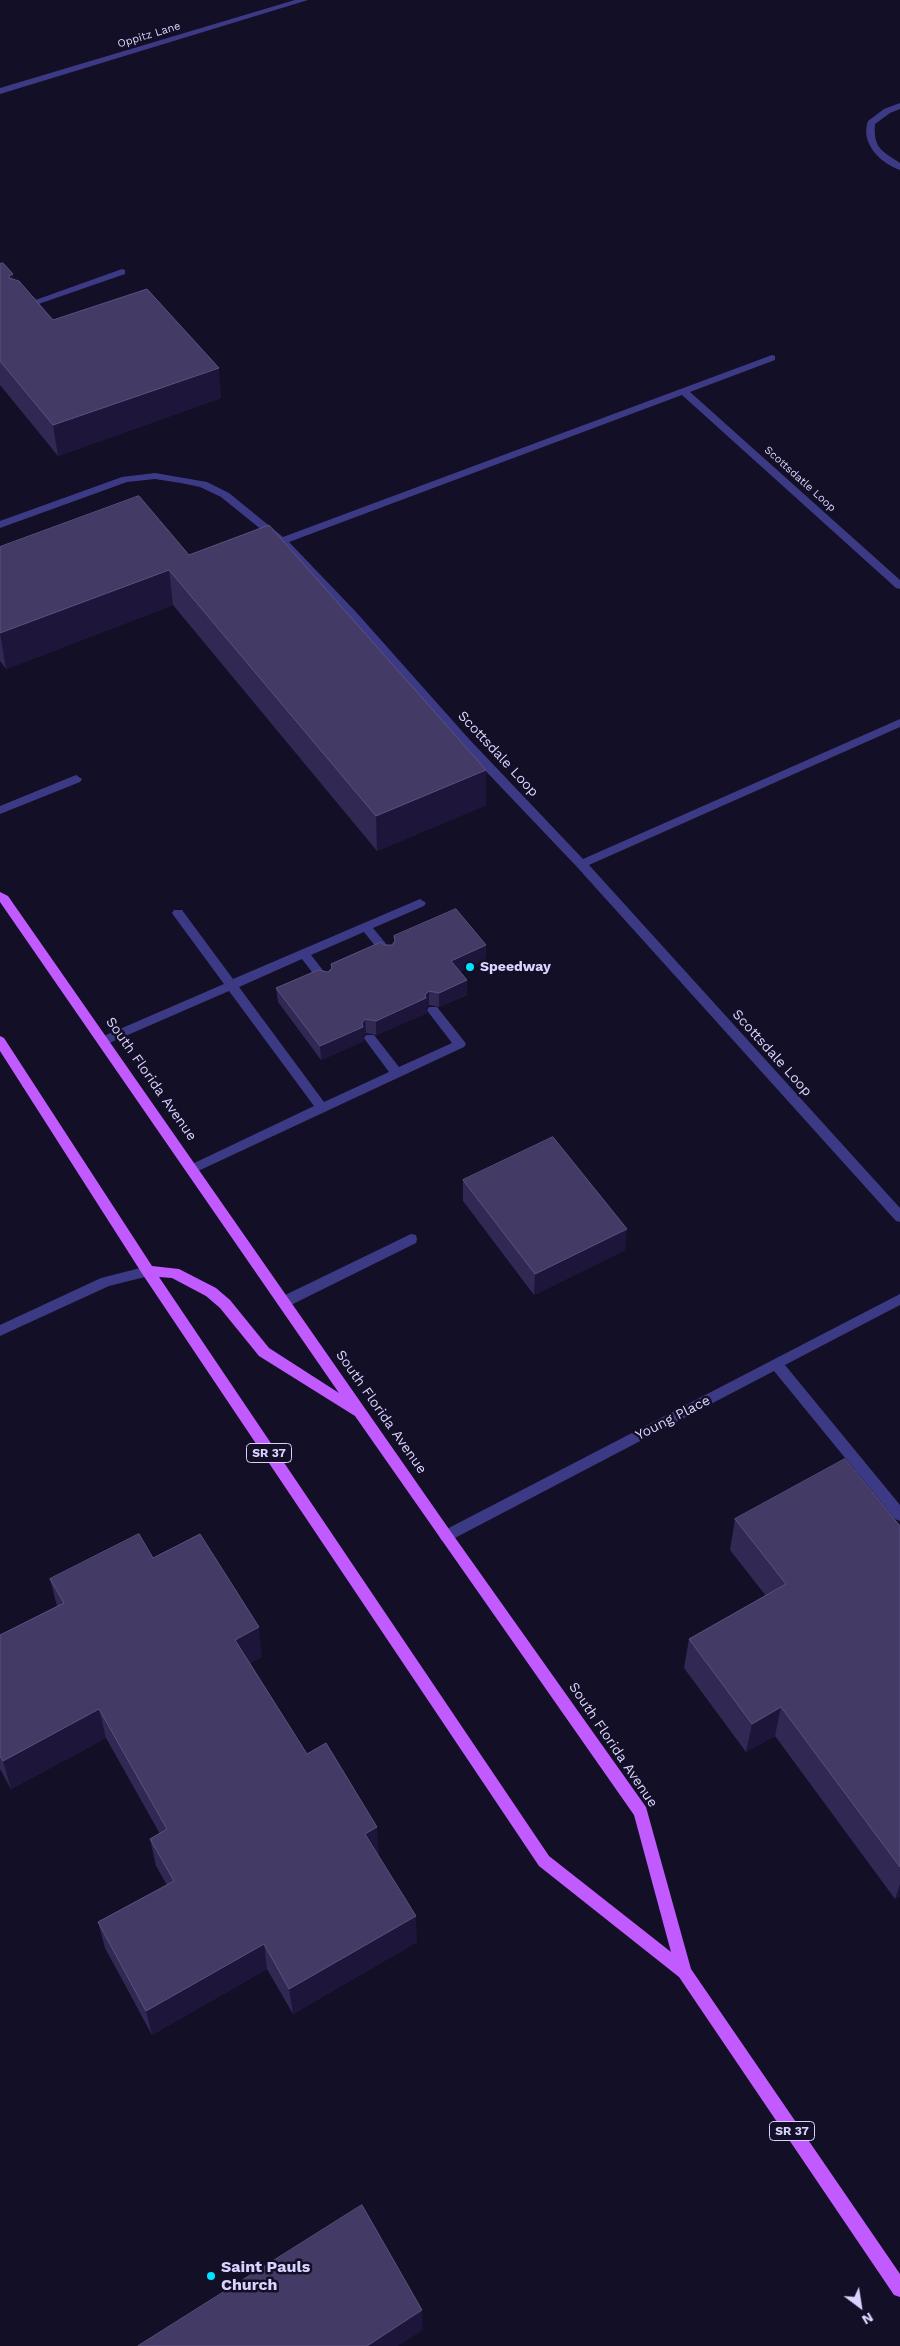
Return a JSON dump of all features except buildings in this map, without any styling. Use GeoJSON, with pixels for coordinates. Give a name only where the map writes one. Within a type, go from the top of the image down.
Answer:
{"type":"FeatureCollection","features":[{"type":"Feature","properties":{"kind":"main road","name":"South Florida Avenue"},"geometry":{"type":"LineString","coordinates":[[0,896],[4,899],[446,1536],[641,1812],[684,1972]]}},
{"type":"Feature","properties":{"kind":"main road","name":"South Florida Avenue"},"geometry":{"type":"LineString","coordinates":[[0,1041],[148,1271],[544,1861],[684,1972],[900,2290]]}},
{"type":"Feature","properties":{"kind":"main road"},"geometry":{"type":"LineString","coordinates":[[148,1271],[174,1273],[211,1292],[226,1304],[264,1352],[361,1414]]}},
{"type":"Feature","properties":{"kind":"street","name":"Oppitz Lane"},"geometry":{"type":"LineString","coordinates":[[0,92],[304,0]]}},
{"type":"Feature","properties":{"kind":"street"},"geometry":{"type":"LineString","coordinates":[[900,106],[887,111],[871,123],[869,136],[874,149],[883,158],[900,167]]}},
{"type":"Feature","properties":{"kind":"street"},"geometry":{"type":"LineString","coordinates":[[20,307],[122,272]]}},
{"type":"Feature","properties":{"kind":"street"},"geometry":{"type":"LineString","coordinates":[[282,541],[772,358]]}},
{"type":"Feature","properties":{"kind":"street","name":"Scottsdatle Loop"},"geometry":{"type":"LineString","coordinates":[[682,391],[900,586]]}},
{"type":"Feature","properties":{"kind":"street","name":"Scottsdale Loop"},"geometry":{"type":"LineString","coordinates":[[0,525],[126,479],[156,476],[203,484],[225,495],[282,541],[352,614],[465,742],[580,864],[900,1217]]}},
{"type":"Feature","properties":{"kind":"street"},"geometry":{"type":"LineString","coordinates":[[580,864],[900,723]]}},
{"type":"Feature","properties":{"kind":"street"},"geometry":{"type":"LineString","coordinates":[[0,810],[76,780]]}},
{"type":"Feature","properties":{"kind":"street"},"geometry":{"type":"LineString","coordinates":[[103,1041],[420,903]]}},
{"type":"Feature","properties":{"kind":"street"},"geometry":{"type":"LineString","coordinates":[[178,913],[322,1108]]}},
{"type":"Feature","properties":{"kind":"street"},"geometry":{"type":"LineString","coordinates":[[366,927],[388,954]]}},
{"type":"Feature","properties":{"kind":"street"},"geometry":{"type":"LineString","coordinates":[[304,954],[325,981]]}},
{"type":"Feature","properties":{"kind":"street"},"geometry":{"type":"LineString","coordinates":[[192,1169],[460,1044],[433,1010]]}},
{"type":"Feature","properties":{"kind":"street"},"geometry":{"type":"LineString","coordinates":[[370,1038],[397,1073]]}},
{"type":"Feature","properties":{"kind":"street"},"geometry":{"type":"LineString","coordinates":[[284,1302],[411,1239]]}},
{"type":"Feature","properties":{"kind":"street"},"geometry":{"type":"LineString","coordinates":[[0,1331],[106,1282],[148,1271]]}},
{"type":"Feature","properties":{"kind":"street","name":"Young Place"},"geometry":{"type":"LineString","coordinates":[[446,1536],[777,1365],[900,1299]]}},
{"type":"Feature","properties":{"kind":"street"},"geometry":{"type":"LineString","coordinates":[[777,1365],[900,1515]]}},
{"type":"Feature","properties":{"kind":"place","name":"Speedway"},"geometry":{"type":"Point","coordinates":[470,967]}},
{"type":"Feature","properties":{"kind":"place","name":"Saint Pauls Church"},"geometry":{"type":"Point","coordinates":[211,2276]}}]}
